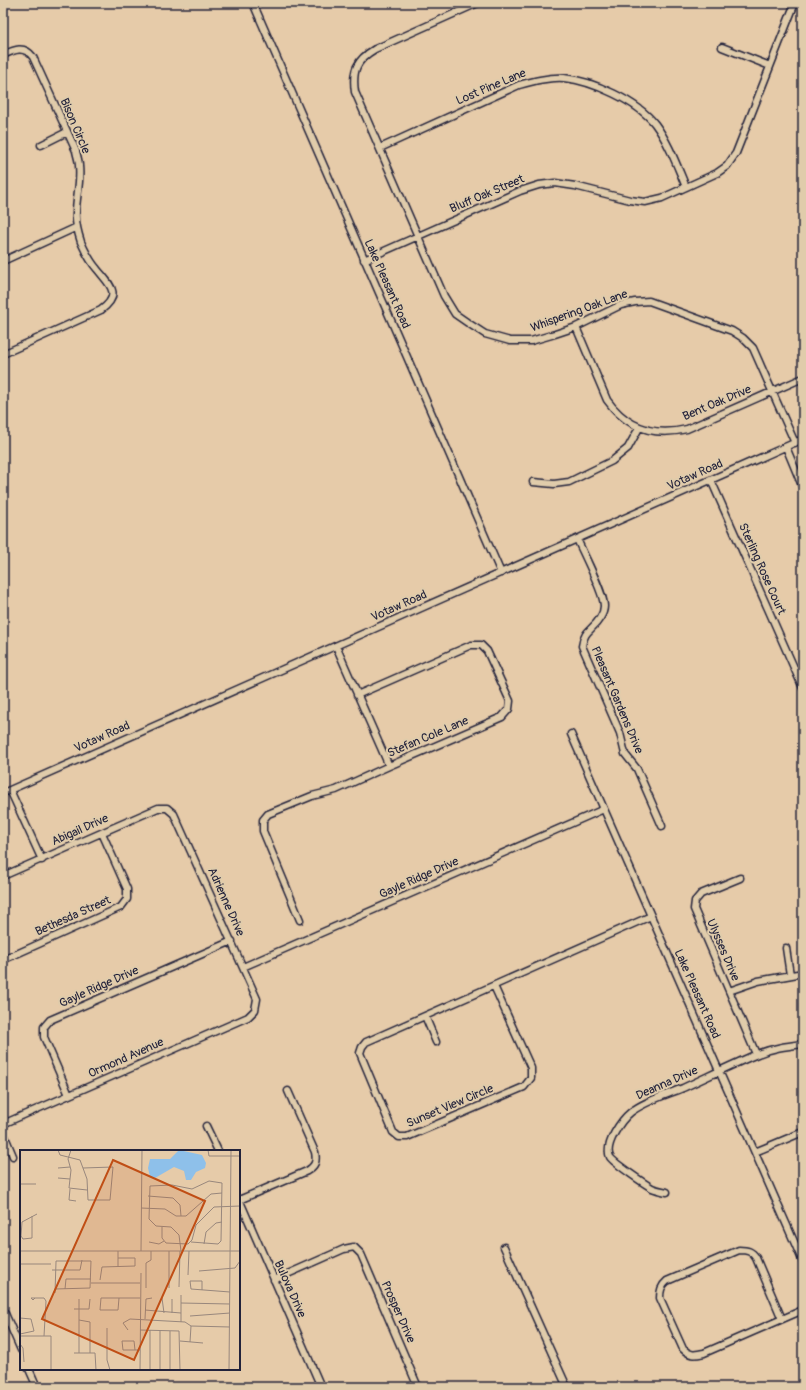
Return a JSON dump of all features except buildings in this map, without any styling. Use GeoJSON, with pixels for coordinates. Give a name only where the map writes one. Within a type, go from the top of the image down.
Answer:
{"type":"FeatureCollection","features":[{"type":"Feature","properties":{"kind":"street","name":"Lake Pleasant Road"},"geometry":{"type":"LineString","coordinates":[[252,3],[501,573]]}},
{"type":"Feature","properties":{"kind":"street","name":"Whispering Oak Lane"},"geometry":{"type":"LineString","coordinates":[[478,3],[364,55],[357,66],[353,78],[355,92],[444,296],[455,314],[485,334],[510,341],[531,341],[576,327],[621,305],[649,301],[732,332],[743,338],[753,348],[795,443]]}},
{"type":"Feature","properties":{"kind":"street","name":"Bluff Oak Street"},"geometry":{"type":"LineString","coordinates":[[364,260],[520,191],[539,185],[555,183],[575,186],[630,200],[645,202],[662,198],[717,173],[727,166],[736,153],[794,3]]}},
{"type":"Feature","properties":{"kind":"street"},"geometry":{"type":"LineString","coordinates":[[722,47],[770,66]]}},
{"type":"Feature","properties":{"kind":"street","name":"Bison Circle"},"geometry":{"type":"LineString","coordinates":[[3,55],[19,48],[29,52],[76,151],[79,167],[76,214],[77,227],[88,256],[111,286],[113,291],[112,298],[108,305],[101,310],[3,354]]}},
{"type":"Feature","properties":{"kind":"street","name":"Lost Pine Lane"},"geometry":{"type":"LineString","coordinates":[[380,148],[519,84],[543,79],[564,78],[588,83],[623,98],[638,107],[654,123],[664,140],[686,187]]}},
{"type":"Feature","properties":{"kind":"street"},"geometry":{"type":"LineString","coordinates":[[41,144],[67,132]]}},
{"type":"Feature","properties":{"kind":"street"},"geometry":{"type":"LineString","coordinates":[[3,261],[77,227]]}},
{"type":"Feature","properties":{"kind":"street","name":"Bent Oak Drive"},"geometry":{"type":"LineString","coordinates":[[576,327],[607,400],[614,410],[625,420],[639,428],[658,432],[672,432],[687,429],[803,378]]}},
{"type":"Feature","properties":{"kind":"street"},"geometry":{"type":"LineString","coordinates":[[533,482],[554,484],[569,482],[612,461],[628,448],[639,428]]}},
{"type":"Feature","properties":{"kind":"street","name":"Votaw Road"},"geometry":{"type":"LineString","coordinates":[[3,793],[803,440]]}},
{"type":"Feature","properties":{"kind":"street"},"geometry":{"type":"LineString","coordinates":[[786,447],[803,488]]}},
{"type":"Feature","properties":{"kind":"street","name":"Sterling Rose Court"},"geometry":{"type":"LineString","coordinates":[[711,480],[803,688]]}},
{"type":"Feature","properties":{"kind":"street","name":"Pleasant Gardens Drive"},"geometry":{"type":"LineString","coordinates":[[577,539],[602,596],[604,606],[601,616],[596,624],[586,632],[583,638],[582,646],[620,732],[625,754],[637,770],[662,826]]}},
{"type":"Feature","properties":{"kind":"street","name":"Stefan Cole Lane"},"geometry":{"type":"LineString","coordinates":[[300,920],[263,831],[263,820],[268,814],[312,796],[336,790],[502,717],[510,710],[510,701],[487,651],[481,645],[471,645],[357,695]]}},
{"type":"Feature","properties":{"kind":"street"},"geometry":{"type":"LineString","coordinates":[[336,646],[389,766]]}},
{"type":"Feature","properties":{"kind":"street","name":"Lake Pleasant Road"},"geometry":{"type":"LineString","coordinates":[[571,734],[803,1262]]}},
{"type":"Feature","properties":{"kind":"street"},"geometry":{"type":"LineString","coordinates":[[10,790],[42,860]]}},
{"type":"Feature","properties":{"kind":"street","name":"Abigail Drive"},"geometry":{"type":"LineString","coordinates":[[3,876],[158,808],[167,808]]}},
{"type":"Feature","properties":{"kind":"street","name":"Adrienne Drive"},"geometry":{"type":"LineString","coordinates":[[167,808],[174,814],[232,941],[257,999],[256,1010]]}},
{"type":"Feature","properties":{"kind":"street","name":"Gayle Ridge Drive"},"geometry":{"type":"LineString","coordinates":[[243,967],[604,809]]}},
{"type":"Feature","properties":{"kind":"street","name":"Bethesda Street"},"geometry":{"type":"LineString","coordinates":[[3,960],[121,907],[127,899],[127,889],[102,833]]}},
{"type":"Feature","properties":{"kind":"street","name":"Ulysses Drive"},"geometry":{"type":"LineString","coordinates":[[740,878],[701,894],[695,901],[694,909],[756,1054]]}},
{"type":"Feature","properties":{"kind":"street","name":"Sunset View Circle"},"geometry":{"type":"LineString","coordinates":[[494,986],[531,1068],[531,1078],[524,1086],[407,1137],[400,1138],[393,1132],[360,1054],[362,1047],[366,1042],[651,916]]}},
{"type":"Feature","properties":{"kind":"street","name":"Gayle Ridge Drive"},"geometry":{"type":"LineString","coordinates":[[69,1095],[44,1038],[44,1027],[50,1020],[232,941]]}},
{"type":"Feature","properties":{"kind":"street"},"geometry":{"type":"LineString","coordinates":[[786,948],[790,975]]}},
{"type":"Feature","properties":{"kind":"street"},"geometry":{"type":"LineString","coordinates":[[729,991],[758,981],[803,973]]}},
{"type":"Feature","properties":{"kind":"street","name":"Ormond Avenue"},"geometry":{"type":"LineString","coordinates":[[3,1124],[248,1017],[256,1010]]}},
{"type":"Feature","properties":{"kind":"street"},"geometry":{"type":"LineString","coordinates":[[424,1016],[436,1042]]}},
{"type":"Feature","properties":{"kind":"street","name":"Deanna Drive"},"geometry":{"type":"LineString","coordinates":[[667,1192],[652,1187],[613,1161],[610,1156],[609,1150],[612,1138],[630,1112],[720,1072],[756,1054],[783,1046],[803,1044]]}},
{"type":"Feature","properties":{"kind":"street"},"geometry":{"type":"LineString","coordinates":[[240,1200],[307,1171],[313,1168],[316,1162],[315,1152],[288,1091]]}},
{"type":"Feature","properties":{"kind":"street"},"geometry":{"type":"LineString","coordinates":[[206,1126],[218,1150]]}},
{"type":"Feature","properties":{"kind":"street"},"geometry":{"type":"LineString","coordinates":[[3,1132],[13,1156]]}},
{"type":"Feature","properties":{"kind":"street"},"geometry":{"type":"LineString","coordinates":[[755,1152],[803,1132]]}},
{"type":"Feature","properties":{"kind":"street","name":"Bulova Drive"},"geometry":{"type":"LineString","coordinates":[[240,1202],[321,1387]]}},
{"type":"Feature","properties":{"kind":"street","name":"Prosper Drive"},"geometry":{"type":"LineString","coordinates":[[274,1280],[344,1249],[354,1247],[361,1254],[418,1387]]}},
{"type":"Feature","properties":{"kind":"street"},"geometry":{"type":"LineString","coordinates":[[504,1247],[567,1387]]}},
{"type":"Feature","properties":{"kind":"street"},"geometry":{"type":"LineString","coordinates":[[782,1319],[756,1258],[753,1253],[746,1250],[739,1250],[668,1281],[663,1285],[660,1291],[660,1298],[683,1349],[687,1354],[695,1355],[704,1353],[803,1310]]}},
{"type":"Feature","properties":{"kind":"street"},"geometry":{"type":"LineString","coordinates":[[3,1309],[20,1348]]}},
{"type":"Feature","properties":{"kind":"street"},"geometry":{"type":"LineString","coordinates":[[29,1370],[37,1387]]}}]}
